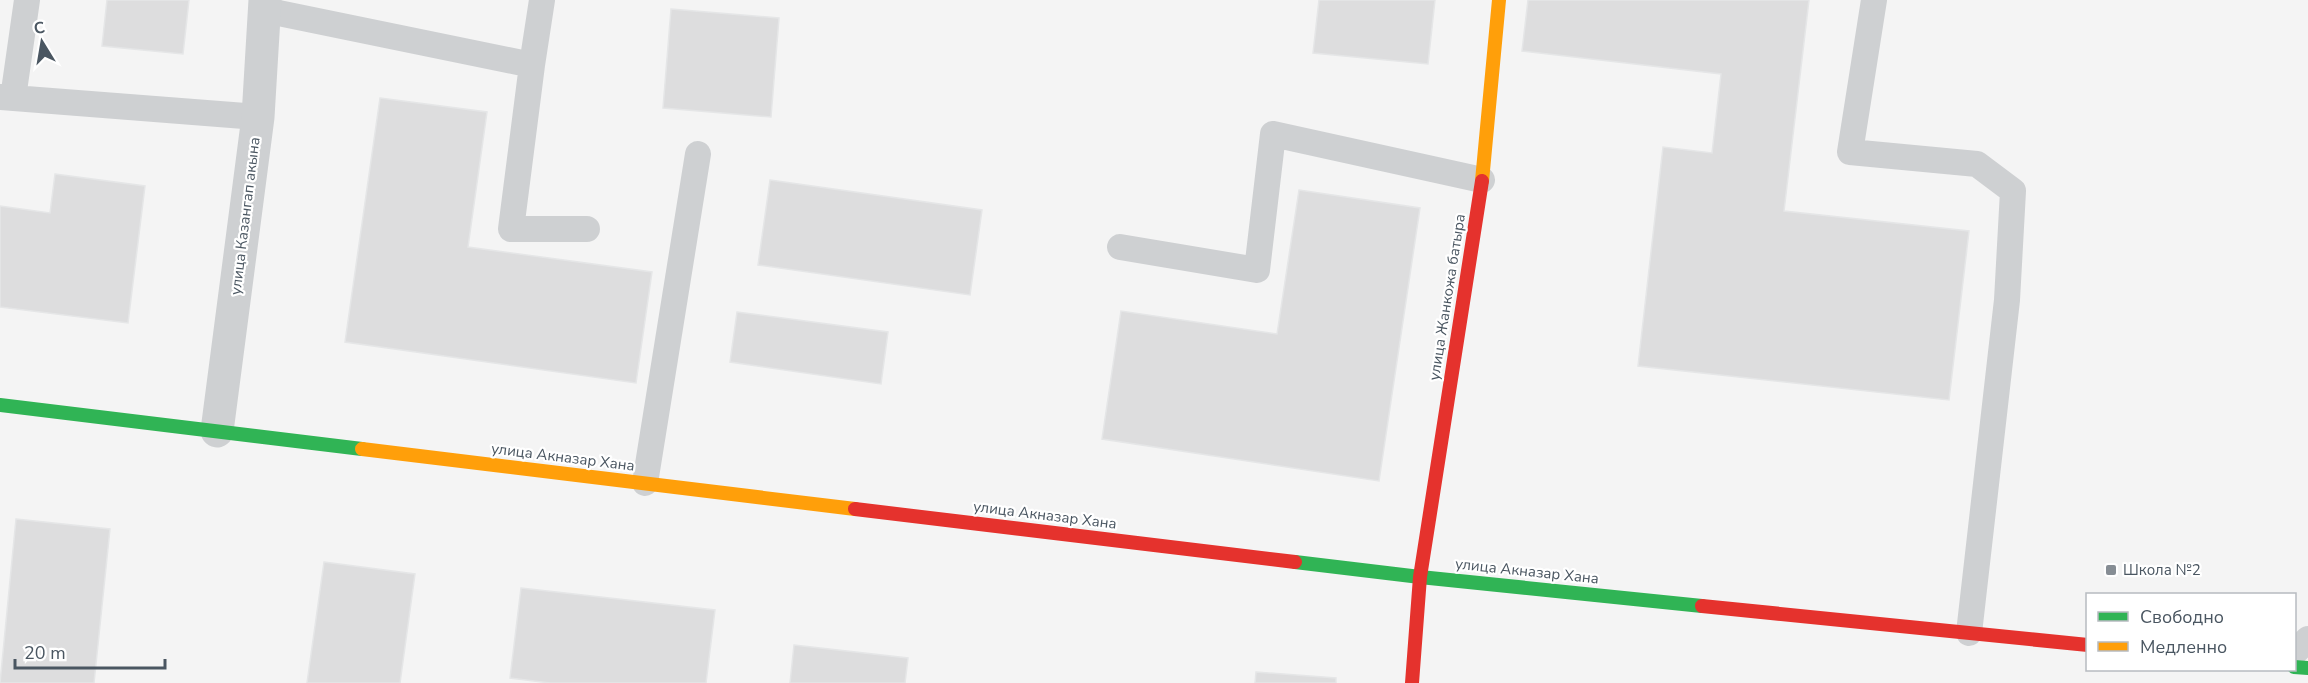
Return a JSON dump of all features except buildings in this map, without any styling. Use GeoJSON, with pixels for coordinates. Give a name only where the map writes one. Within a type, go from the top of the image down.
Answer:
{"type":"FeatureCollection","features":[{"type":"Feature","properties":{"kind":"main road","name":"улица Жанкожа батыра"},"geometry":{"type":"LineString","coordinates":[[1413,683],[1417,599],[1482,180],[1499,0]]}},
{"type":"Feature","properties":{"kind":"main road","name":"улица Акназар Хана"},"geometry":{"type":"LineString","coordinates":[[0,405],[1420,577],[2086,645]]}},
{"type":"Feature","properties":{"kind":"street","name":"улица Казангап акына"},"geometry":{"type":"LineString","coordinates":[[217,431],[258,117],[265,5]]}},
{"type":"Feature","properties":{"kind":"lane"},"geometry":{"type":"LineString","coordinates":[[27,0],[6,97],[258,117]]}},
{"type":"Feature","properties":{"kind":"lane"},"geometry":{"type":"LineString","coordinates":[[542,0],[511,229],[587,229]]}},
{"type":"Feature","properties":{"kind":"lane"},"geometry":{"type":"LineString","coordinates":[[1874,0],[1850,152],[1977,164],[2013,191],[2007,300],[1969,633]]}},
{"type":"Feature","properties":{"kind":"lane"},"geometry":{"type":"LineString","coordinates":[[265,5],[532,65]]}},
{"type":"Feature","properties":{"kind":"lane"},"geometry":{"type":"LineString","coordinates":[[1120,246],[1257,270],[1273,134],[1482,180]]}},
{"type":"Feature","properties":{"kind":"lane"},"geometry":{"type":"LineString","coordinates":[[645,483],[698,154]]}},
{"type":"Feature","properties":{"kind":"lane"},"geometry":{"type":"LineString","coordinates":[[2296,652],[2308,639]]}},
{"type":"Feature","properties":{"kind":"traffic: fast"},"geometry":{"type":"LineString","coordinates":[[0,405],[362,449]]}},
{"type":"Feature","properties":{"kind":"traffic: fast"},"geometry":{"type":"LineString","coordinates":[[1295,562],[1702,606]]}},
{"type":"Feature","properties":{"kind":"traffic: fast"},"geometry":{"type":"LineString","coordinates":[[2296,667],[2308,668]]}},
{"type":"Feature","properties":{"kind":"traffic: slow"},"geometry":{"type":"LineString","coordinates":[[1482,181],[1499,0]]}},
{"type":"Feature","properties":{"kind":"traffic: slow"},"geometry":{"type":"LineString","coordinates":[[362,449],[855,509]]}},
{"type":"Feature","properties":{"kind":"traffic: jam"},"geometry":{"type":"LineString","coordinates":[[1412,683],[1420,577],[1482,181]]}},
{"type":"Feature","properties":{"kind":"traffic: jam"},"geometry":{"type":"LineString","coordinates":[[855,509],[1295,562]]}},
{"type":"Feature","properties":{"kind":"traffic: jam"},"geometry":{"type":"LineString","coordinates":[[1702,606],[2086,645]]}},
{"type":"Feature","properties":{"kind":"place","name":"Школа №2"},"geometry":{"type":"Point","coordinates":[2111,570]}}]}
